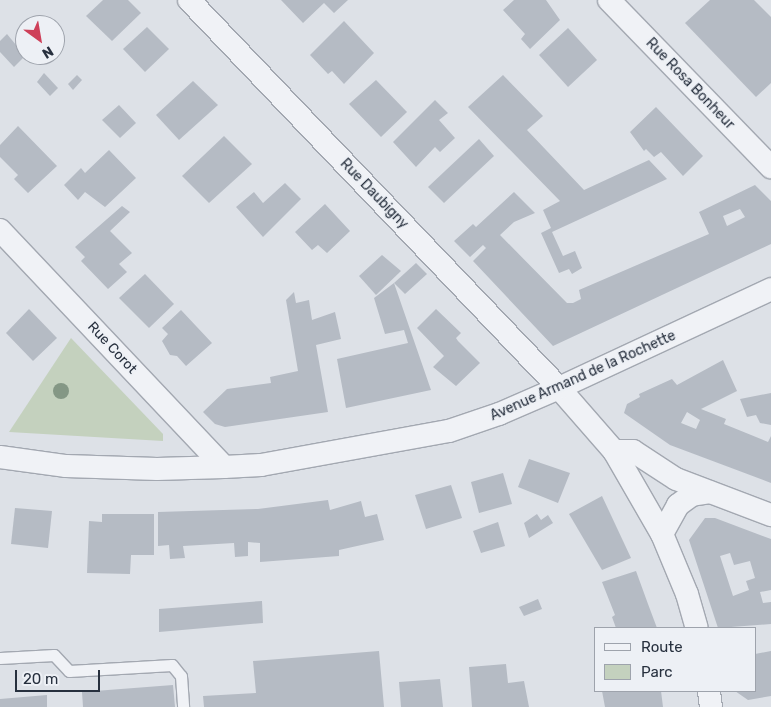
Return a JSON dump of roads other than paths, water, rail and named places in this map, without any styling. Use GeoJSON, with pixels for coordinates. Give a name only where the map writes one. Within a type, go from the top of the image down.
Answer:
{"type":"FeatureCollection","features":[{"type":"Feature","properties":{"kind":"street","name":"Rue Daubigny"},"geometry":{"type":"LineString","coordinates":[[190,0],[559,388],[614,451],[662,534],[687,594],[697,627]]}},
{"type":"Feature","properties":{"kind":"street","name":"Rue Rosa Bonheur"},"geometry":{"type":"LineString","coordinates":[[609,0],[771,168]]}},
{"type":"Feature","properties":{"kind":"street","name":"Rue Corot"},"geometry":{"type":"LineString","coordinates":[[0,230],[224,467]]}},
{"type":"Feature","properties":{"kind":"street","name":"Avenue Armand de la Rochette"},"geometry":{"type":"LineString","coordinates":[[0,457],[66,466],[157,470],[261,465],[449,431],[499,414],[559,388],[771,289]]}},
{"type":"Feature","properties":{"kind":"street"},"geometry":{"type":"LineString","coordinates":[[614,451],[632,451],[676,479],[771,515]]}},
{"type":"Feature","properties":{"kind":"street"},"geometry":{"type":"LineString","coordinates":[[662,534],[678,505],[692,495],[710,492]]}},
{"type":"Feature","properties":{"kind":"street"},"geometry":{"type":"LineString","coordinates":[[709,692],[711,707]]}},
{"type":"Feature","properties":{"kind":"lane"},"geometry":{"type":"LineString","coordinates":[[0,658],[54,655],[69,671],[172,665],[181,676],[183,707]]}}]}
